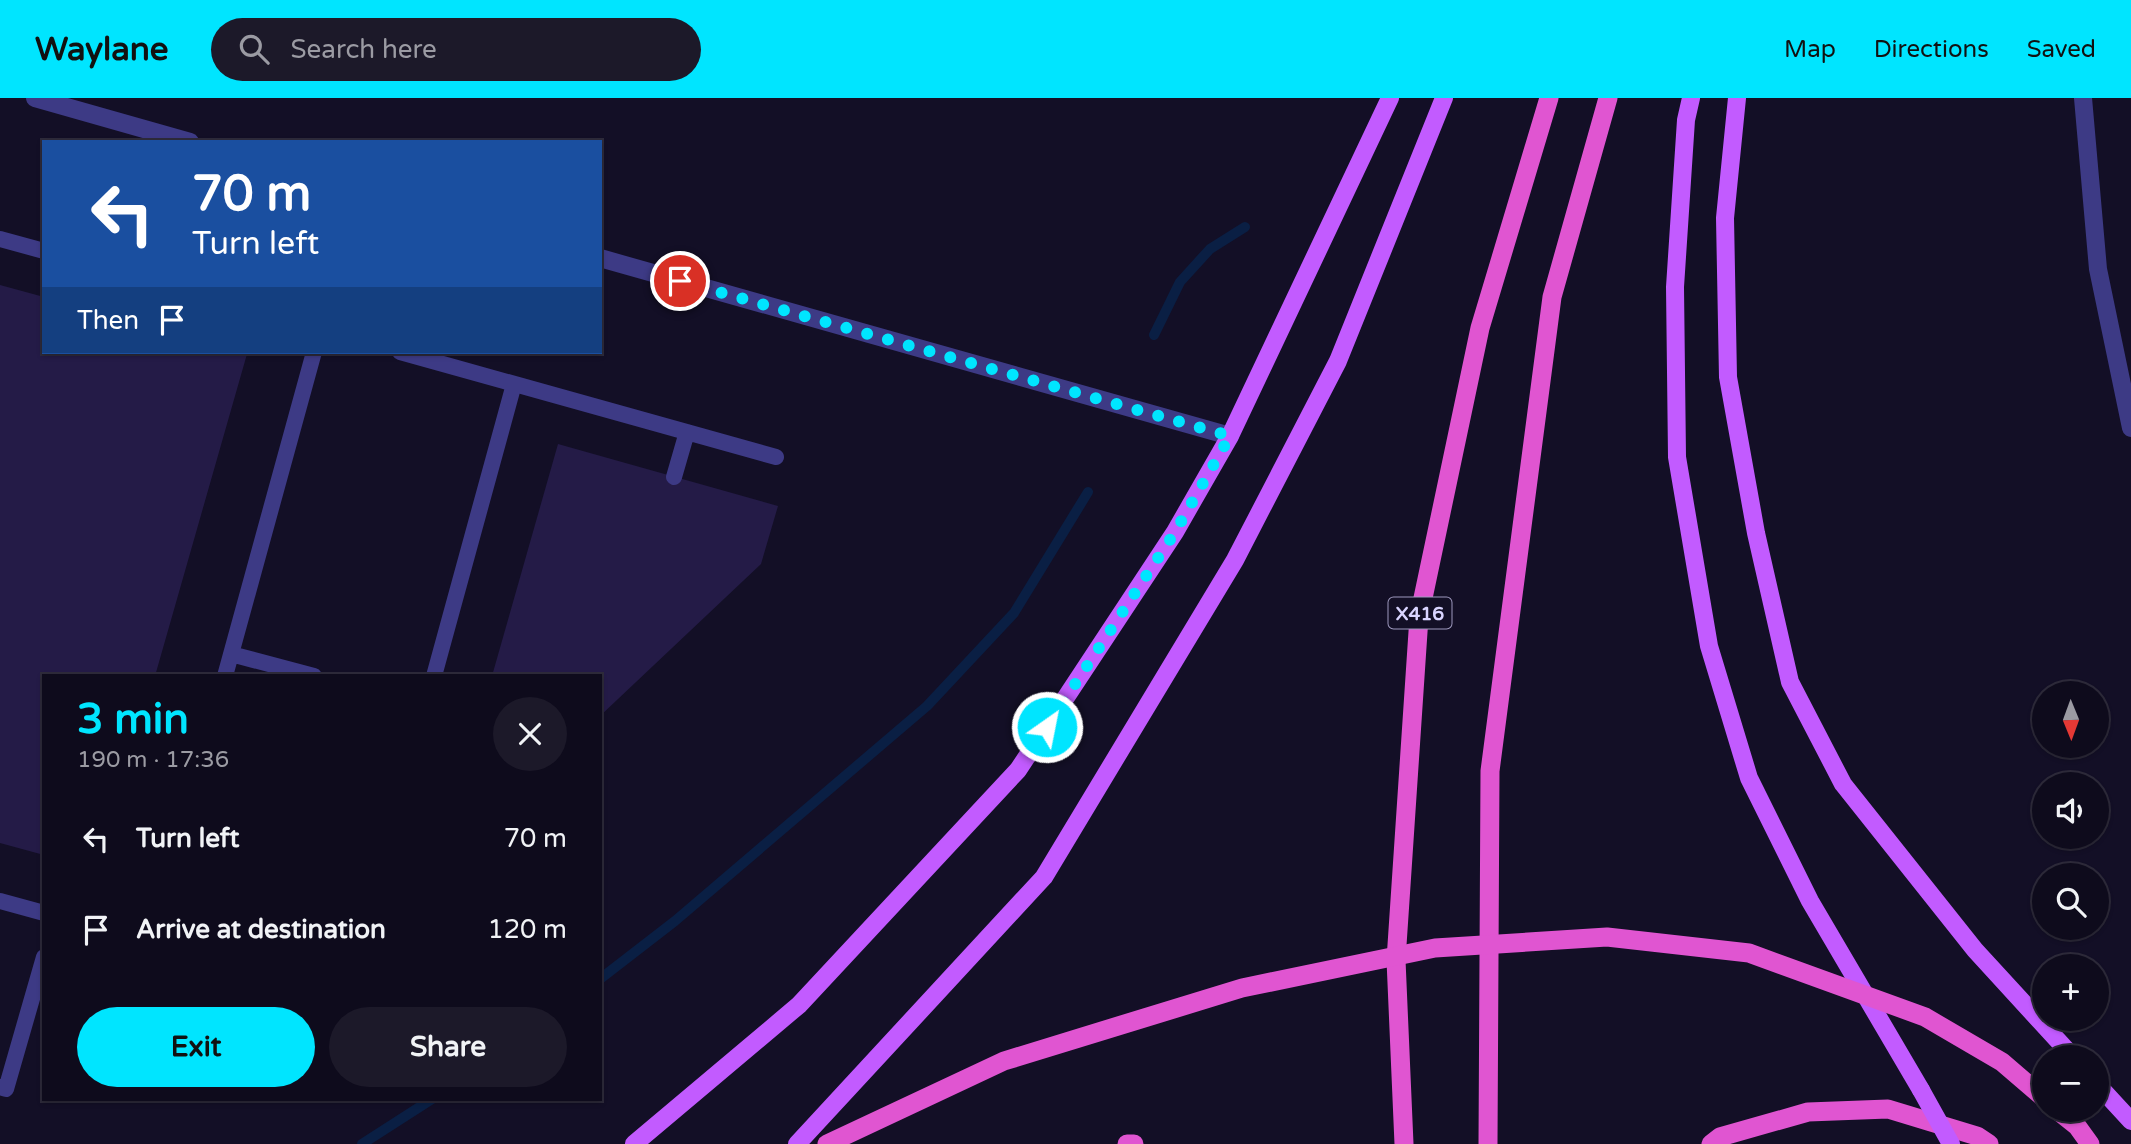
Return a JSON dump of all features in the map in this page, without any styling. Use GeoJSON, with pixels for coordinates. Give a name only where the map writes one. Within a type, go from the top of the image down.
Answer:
{"type":"FeatureCollection","features":[{"type":"Feature","properties":{"kind":"highway","name":"X416"},"geometry":{"type":"LineString","coordinates":[[1404,1144],[1396,960],[1419,617],[1480,328],[1549,98]]}},
{"type":"Feature","properties":{"kind":"highway"},"geometry":{"type":"LineString","coordinates":[[1488,1144],[1490,771],[1552,297],[1608,98]]}},
{"type":"Feature","properties":{"kind":"highway"},"geometry":{"type":"LineString","coordinates":[[827,1144],[1004,1061],[1242,988],[1435,948],[1607,937],[1749,953],[1925,1017],[2002,1062],[2032,1088]]}},
{"type":"Feature","properties":{"kind":"highway"},"geometry":{"type":"LineString","coordinates":[[1711,1144],[1720,1137],[1808,1112],[1888,1109],[1977,1136],[1989,1144]]}},
{"type":"Feature","properties":{"kind":"highway"},"geometry":{"type":"LineString","coordinates":[[2072,1122],[2090,1144]]}},
{"type":"Feature","properties":{"kind":"highway"},"geometry":{"type":"LineString","coordinates":[[1127,1144],[1134,1144]]}},
{"type":"Feature","properties":{"kind":"main road"},"geometry":{"type":"LineString","coordinates":[[634,1144],[799,1005],[1018,770],[1175,532],[1230,436],[1390,98]]}},
{"type":"Feature","properties":{"kind":"main road"},"geometry":{"type":"LineString","coordinates":[[797,1144],[1044,877],[1235,560],[1338,361],[1444,98]]}},
{"type":"Feature","properties":{"kind":"main road"},"geometry":{"type":"LineString","coordinates":[[1691,98],[1686,120],[1675,287],[1677,457],[1709,646],[1755,791],[1810,901],[1951,1144]]}},
{"type":"Feature","properties":{"kind":"main road"},"geometry":{"type":"LineString","coordinates":[[1737,98],[1725,218],[1728,377],[1756,533],[1790,682],[1843,784],[1975,950],[2062,1045]]}},
{"type":"Feature","properties":{"kind":"main road"},"geometry":{"type":"LineString","coordinates":[[2109,1097],[2131,1121]]}},
{"type":"Feature","properties":{"kind":"street"},"geometry":{"type":"LineString","coordinates":[[35,98],[183,140]]}},
{"type":"Feature","properties":{"kind":"street"},"geometry":{"type":"LineString","coordinates":[[2083,98],[2098,269],[2131,428]]}},
{"type":"Feature","properties":{"kind":"street"},"geometry":{"type":"LineString","coordinates":[[602,259],[1230,436]]}},
{"type":"Feature","properties":{"kind":"lane"},"geometry":{"type":"LineString","coordinates":[[0,239],[42,250]]}},
{"type":"Feature","properties":{"kind":"lane"},"geometry":{"type":"LineString","coordinates":[[226,674],[313,354]]}},
{"type":"Feature","properties":{"kind":"lane"},"geometry":{"type":"LineString","coordinates":[[407,354],[776,457]]}},
{"type":"Feature","properties":{"kind":"lane"},"geometry":{"type":"LineString","coordinates":[[435,674],[514,384]]}},
{"type":"Feature","properties":{"kind":"lane"},"geometry":{"type":"LineString","coordinates":[[674,477],[687,432]]}},
{"type":"Feature","properties":{"kind":"lane"},"geometry":{"type":"LineString","coordinates":[[231,654],[306,674]]}},
{"type":"Feature","properties":{"kind":"lane"},"geometry":{"type":"LineString","coordinates":[[0,901],[42,912]]}},
{"type":"Feature","properties":{"kind":"lane"},"geometry":{"type":"LineString","coordinates":[[2,1089],[42,963]]}},
{"type":"Feature","properties":{"kind":"building"},"geometry":{"type":"Polygon","coordinates":[[[0,285],[42,296],[42,354],[247,354],[156,674],[42,674],[42,854],[0,843],[0,285]]]}},
{"type":"Feature","properties":{"kind":"building"},"geometry":{"type":"Polygon","coordinates":[[[558,444],[778,506],[761,564],[602,714],[602,674],[493,674],[558,444]]]}},
{"type":"Feature","properties":{"kind":"waterway"},"geometry":{"type":"LineString","coordinates":[[1154,335],[1180,282],[1210,249],[1245,227]]}},
{"type":"Feature","properties":{"kind":"waterway"},"geometry":{"type":"LineString","coordinates":[[602,977],[675,921],[927,706],[1014,613],[1088,492]]}},
{"type":"Feature","properties":{"kind":"waterway"},"geometry":{"type":"LineString","coordinates":[[362,1144],[429,1101]]}},
{"type":"Feature","properties":{"kind":"route"},"geometry":{"type":"LineString","coordinates":[[680,281],[1230,436],[1175,532],[1047,727]]}}]}
